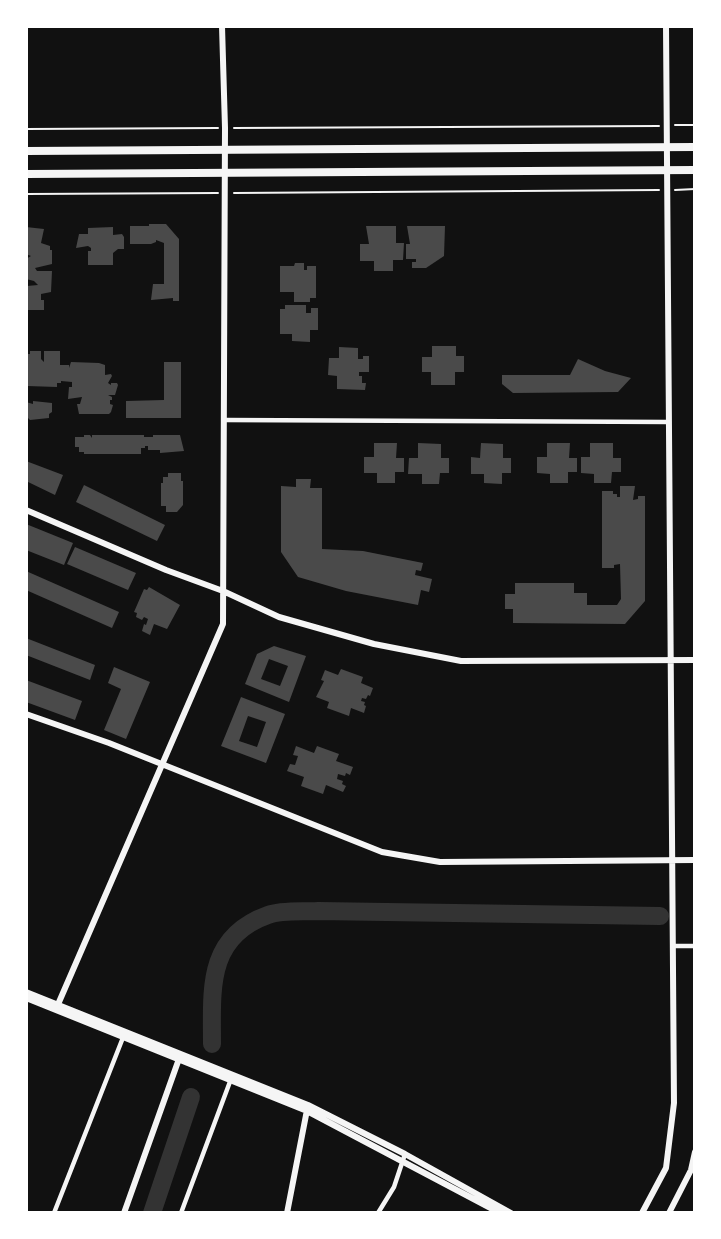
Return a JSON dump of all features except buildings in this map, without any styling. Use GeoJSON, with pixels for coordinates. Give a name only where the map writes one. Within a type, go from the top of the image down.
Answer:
{"type":"FeatureCollection","features":[{"type":"Feature","properties":{"kind":"highway"},"geometry":{"type":"LineString","coordinates":[[26,151],[695,147]]}},
{"type":"Feature","properties":{"kind":"highway"},"geometry":{"type":"LineString","coordinates":[[26,174],[695,170]]}},
{"type":"Feature","properties":{"kind":"street"},"geometry":{"type":"LineString","coordinates":[[57,1007],[223,624],[225,128],[222,26]]}},
{"type":"Feature","properties":{"kind":"street"},"geometry":{"type":"LineString","coordinates":[[642,1213],[666,1168],[674,1104],[666,26]]}},
{"type":"Feature","properties":{"kind":"street"},"geometry":{"type":"LineString","coordinates":[[225,420],[669,422]]}},
{"type":"Feature","properties":{"kind":"street"},"geometry":{"type":"LineString","coordinates":[[26,510],[166,570],[223,591],[279,617],[374,644],[461,661],[695,660]]}},
{"type":"Feature","properties":{"kind":"street"},"geometry":{"type":"LineString","coordinates":[[26,714],[382,852],[440,862],[695,860]]}},
{"type":"Feature","properties":{"kind":"street"},"geometry":{"type":"LineString","coordinates":[[673,943],[695,946]]}},
{"type":"Feature","properties":{"kind":"street"},"geometry":{"type":"LineString","coordinates":[[26,992],[308,1108],[511,1213]]}},
{"type":"Feature","properties":{"kind":"street"},"geometry":{"type":"LineString","coordinates":[[26,998],[57,1007]]}},
{"type":"Feature","properties":{"kind":"street"},"geometry":{"type":"LineString","coordinates":[[54,1213],[124,1033]]}},
{"type":"Feature","properties":{"kind":"street"},"geometry":{"type":"LineString","coordinates":[[124,1213],[180,1056]]}},
{"type":"Feature","properties":{"kind":"street"},"geometry":{"type":"LineString","coordinates":[[181,1213],[231,1078]]}},
{"type":"Feature","properties":{"kind":"street"},"geometry":{"type":"LineString","coordinates":[[287,1213],[308,1108]]}},
{"type":"Feature","properties":{"kind":"street"},"geometry":{"type":"LineString","coordinates":[[669,1213],[691,1170],[695,1152]]}},
{"type":"Feature","properties":{"kind":"street"},"geometry":{"type":"LineString","coordinates":[[378,1213],[394,1187],[404,1157]]}},
{"type":"Feature","properties":{"kind":"street"},"geometry":{"type":"LineString","coordinates":[[404,1157],[500,1213]]}},
{"type":"Feature","properties":{"kind":"path"},"geometry":{"type":"LineString","coordinates":[[26,129],[695,125]]}},
{"type":"Feature","properties":{"kind":"path"},"geometry":{"type":"LineString","coordinates":[[26,194],[695,190]]}},
{"type":"Feature","properties":{"kind":"waterway"},"geometry":{"type":"LineString","coordinates":[[212,1044],[213,985],[223,951],[233,937],[248,925],[274,913],[318,911],[660,916]]}},
{"type":"Feature","properties":{"kind":"waterway"},"geometry":{"type":"LineString","coordinates":[[152,1213],[191,1097]]}}]}
